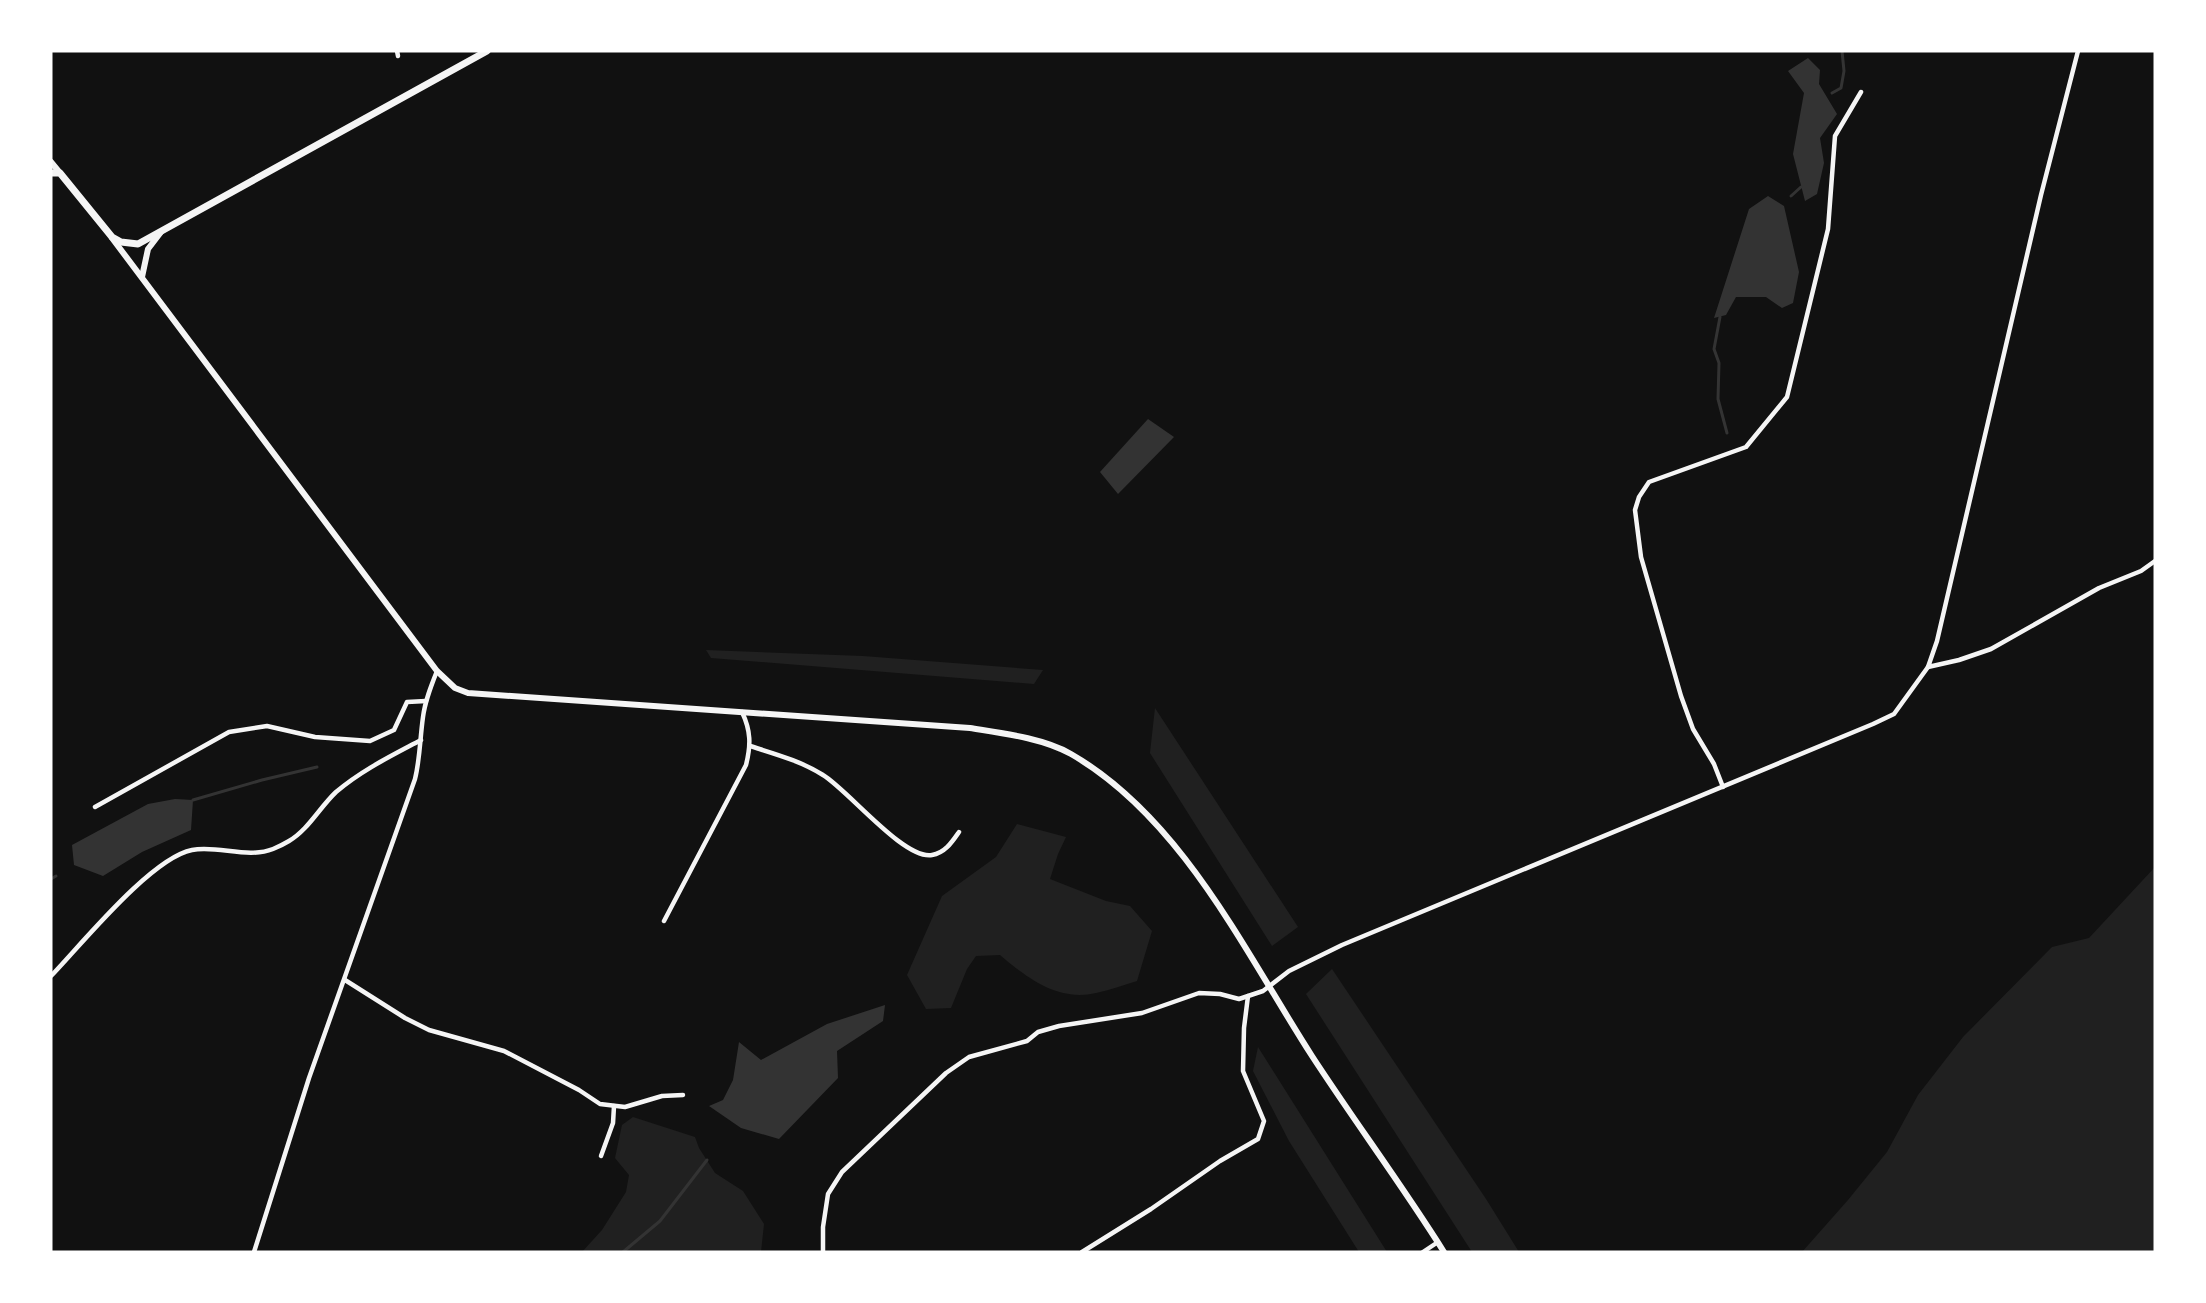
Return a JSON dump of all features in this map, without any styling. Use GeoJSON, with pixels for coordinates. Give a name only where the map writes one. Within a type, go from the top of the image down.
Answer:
{"type":"FeatureCollection","features":[{"type":"Feature","properties":{"kind":"main road"},"geometry":{"type":"LineString","coordinates":[[51,173],[60,173],[112,237],[121,242],[138,244],[487,51]]}},
{"type":"Feature","properties":{"kind":"street"},"geometry":{"type":"LineString","coordinates":[[823,1252],[828,1194],[842,1172],[946,1073],[969,1057],[1027,1041],[1038,1032],[1059,1026],[1142,1013],[1199,993],[1220,994],[1239,999],[1263,991],[1289,971],[1342,945],[1894,714],[1928,667],[1937,641],[2041,195],[2078,51]]}},
{"type":"Feature","properties":{"kind":"street"},"geometry":{"type":"LineString","coordinates":[[1723,787],[1714,764],[1693,729],[1681,696],[1641,557],[1635,510],[1639,497],[1649,482],[1746,447],[1787,397],[1828,229],[1836,136],[1861,92]]}},
{"type":"Feature","properties":{"kind":"street"},"geometry":{"type":"LineString","coordinates":[[51,162],[60,173]]}},
{"type":"Feature","properties":{"kind":"street"},"geometry":{"type":"LineString","coordinates":[[142,277],[148,249],[161,232]]}},
{"type":"Feature","properties":{"kind":"street"},"geometry":{"type":"LineString","coordinates":[[112,237],[437,671],[455,688],[468,693],[970,728],[1026,738],[1070,753],[1110,781],[1149,817],[1194,869],[1312,1055],[1443,1252]]}},
{"type":"Feature","properties":{"kind":"street"},"geometry":{"type":"LineString","coordinates":[[1928,667],[1991,650],[2099,588],[2141,571],[2155,561]]}},
{"type":"Feature","properties":{"kind":"street"},"geometry":{"type":"LineString","coordinates":[[254,1252],[309,1078],[415,779],[426,701],[437,671]]}},
{"type":"Feature","properties":{"kind":"street"},"geometry":{"type":"LineString","coordinates":[[95,807],[229,732],[267,726],[315,737],[370,741],[394,730],[407,702],[426,701]]}},
{"type":"Feature","properties":{"kind":"street"},"geometry":{"type":"LineString","coordinates":[[664,921],[746,765],[750,746],[749,727],[742,712]]}},
{"type":"Feature","properties":{"kind":"street"},"geometry":{"type":"LineString","coordinates":[[51,976],[136,886],[172,857],[206,848],[259,852],[273,849],[296,837],[336,793],[378,761],[421,740]]}},
{"type":"Feature","properties":{"kind":"street"},"geometry":{"type":"LineString","coordinates":[[750,746],[802,764],[823,775],[837,785],[894,838],[920,855],[932,855],[947,848],[960,832]]}},
{"type":"Feature","properties":{"kind":"street"},"geometry":{"type":"LineString","coordinates":[[345,980],[421,1026],[461,1040],[504,1051],[579,1090],[600,1104],[626,1107],[662,1096],[683,1095]]}},
{"type":"Feature","properties":{"kind":"street"},"geometry":{"type":"LineString","coordinates":[[1082,1252],[1258,1138],[1264,1121],[1243,1071],[1244,1028],[1248,996]]}},
{"type":"Feature","properties":{"kind":"street"},"geometry":{"type":"LineString","coordinates":[[601,1156],[613,1123],[614,1106]]}},
{"type":"Feature","properties":{"kind":"street"},"geometry":{"type":"LineString","coordinates":[[1423,1252],[1438,1242]]}},
{"type":"Feature","properties":{"kind":"shaded area"},"geometry":{"type":"Polygon","coordinates":[[[1808,58],[1820,70],[1819,84],[1837,114],[1820,138],[1824,163],[1817,194],[1805,201],[1793,154],[1804,93],[1788,71],[1808,58]]]}},
{"type":"Feature","properties":{"kind":"shaded area"},"geometry":{"type":"Polygon","coordinates":[[[1768,196],[1784,206],[1799,272],[1793,303],[1782,308],[1766,297],[1736,297],[1726,315],[1714,318],[1749,209],[1768,196]]]}},
{"type":"Feature","properties":{"kind":"shaded area"},"geometry":{"type":"Polygon","coordinates":[[[1148,419],[1174,437],[1118,494],[1100,472],[1148,419]]]}},
{"type":"Feature","properties":{"kind":"shaded area"},"geometry":{"type":"Polygon","coordinates":[[[706,650],[863,656],[1043,670],[1034,684],[711,658],[706,650]]]}},
{"type":"Feature","properties":{"kind":"shaded area"},"geometry":{"type":"Polygon","coordinates":[[[1155,708],[1298,927],[1272,946],[1150,753],[1155,708]]]}},
{"type":"Feature","properties":{"kind":"shaded area"},"geometry":{"type":"Polygon","coordinates":[[[175,799],[193,800],[191,830],[142,852],[103,876],[74,865],[72,845],[148,804],[175,799]]]}},
{"type":"Feature","properties":{"kind":"shaded area"},"geometry":{"type":"Polygon","coordinates":[[[1017,824],[1066,837],[1050,879],[1106,901],[1130,906],[1152,931],[1137,981],[1096,993],[1069,994],[1032,980],[1000,955],[976,956],[967,969],[951,1008],[926,1009],[907,975],[942,896],[996,857],[1017,824]]]}},
{"type":"Feature","properties":{"kind":"shaded area"},"geometry":{"type":"Polygon","coordinates":[[[2155,867],[2155,1252],[1802,1252],[1887,1152],[1918,1095],[1963,1037],[2052,947],[2089,938],[2155,867]]]}},
{"type":"Feature","properties":{"kind":"shaded area"},"geometry":{"type":"Polygon","coordinates":[[[1332,969],[1519,1252],[1472,1252],[1306,994],[1332,969]]]}},
{"type":"Feature","properties":{"kind":"shaded area"},"geometry":{"type":"Polygon","coordinates":[[[885,1005],[883,1021],[837,1051],[838,1078],[779,1139],[741,1128],[709,1106],[723,1100],[733,1080],[739,1042],[761,1060],[827,1024],[885,1005]]]}},
{"type":"Feature","properties":{"kind":"shaded area"},"geometry":{"type":"Polygon","coordinates":[[[1258,1047],[1387,1252],[1359,1252],[1289,1141],[1253,1071],[1258,1047]]]}},
{"type":"Feature","properties":{"kind":"shaded area"},"geometry":{"type":"Polygon","coordinates":[[[633,1117],[695,1137],[699,1148],[715,1173],[743,1191],[764,1224],[761,1252],[582,1252],[602,1230],[626,1192],[629,1175],[615,1158],[622,1125],[633,1117]]]}},
{"type":"Feature","properties":{"kind":"waterway"},"geometry":{"type":"LineString","coordinates":[[1832,93],[1841,88],[1844,71],[1842,51]]}},
{"type":"Feature","properties":{"kind":"waterway"},"geometry":{"type":"LineString","coordinates":[[1791,196],[1801,187]]}},
{"type":"Feature","properties":{"kind":"waterway"},"geometry":{"type":"LineString","coordinates":[[1720,317],[1714,349],[1719,363],[1718,399],[1727,433]]}},
{"type":"Feature","properties":{"kind":"waterway"},"geometry":{"type":"LineString","coordinates":[[193,800],[317,767]]}},
{"type":"Feature","properties":{"kind":"waterway"},"geometry":{"type":"LineString","coordinates":[[51,879],[56,876]]}},
{"type":"Feature","properties":{"kind":"waterway"},"geometry":{"type":"LineString","coordinates":[[623,1252],[660,1221],[707,1160]]}}]}
